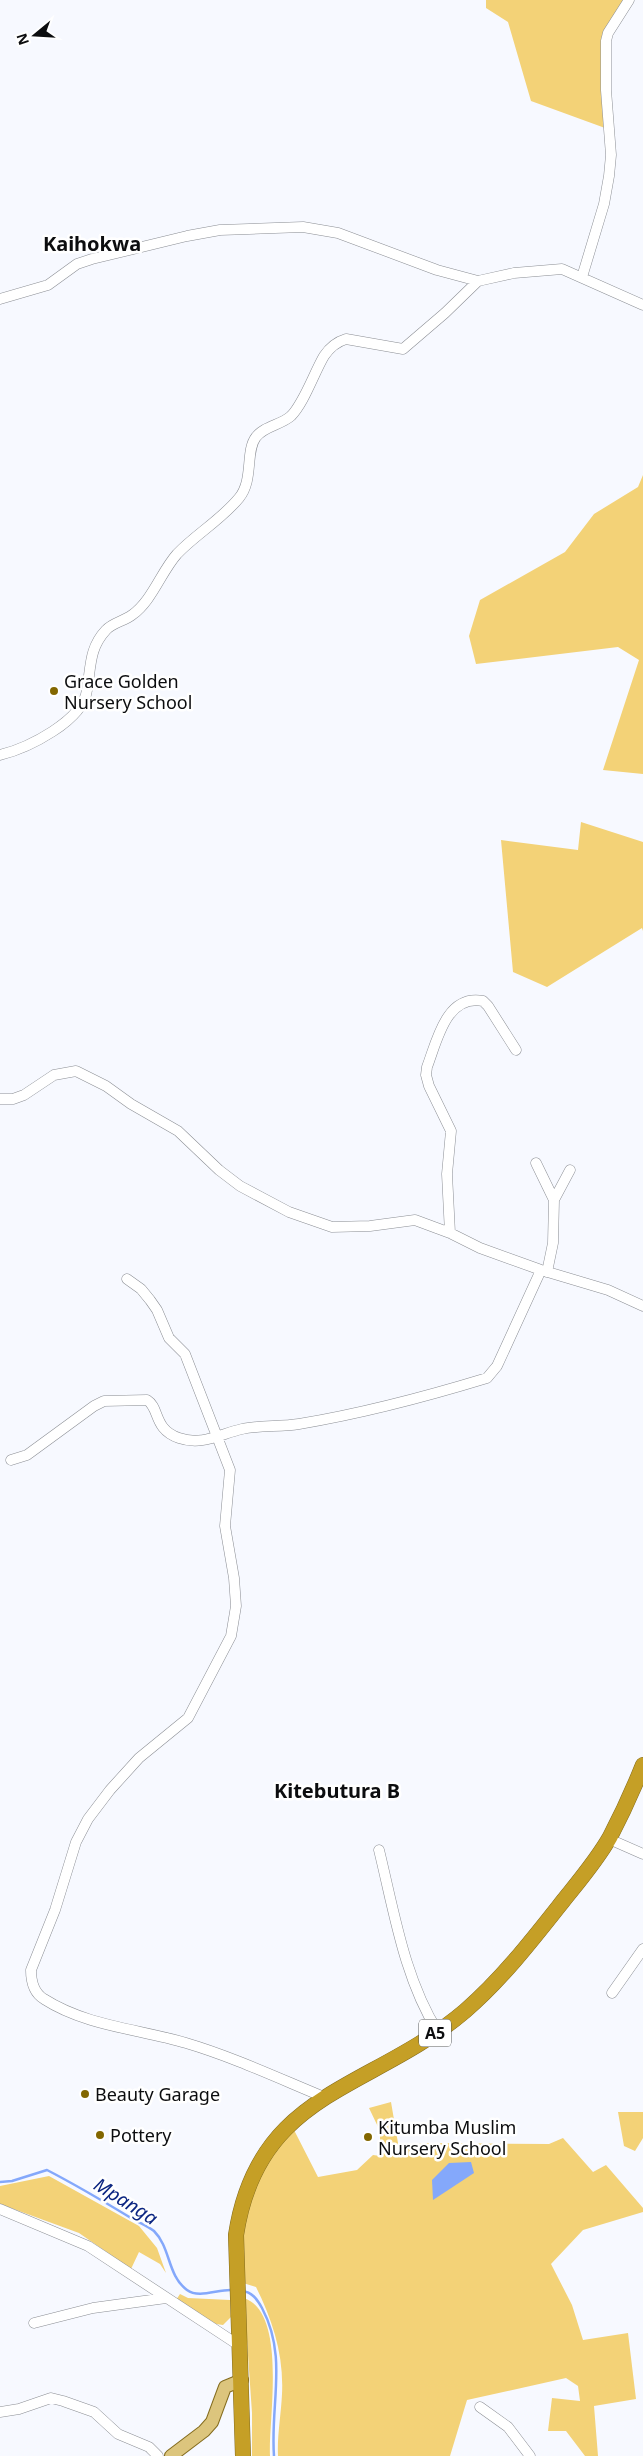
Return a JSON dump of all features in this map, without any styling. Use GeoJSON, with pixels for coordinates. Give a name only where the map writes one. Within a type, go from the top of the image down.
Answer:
{"type":"FeatureCollection","features":[{"type":"Feature","properties":{"kind":"highway","name":"A5"},"geometry":{"type":"LineString","coordinates":[[243,2456],[236,2235],[239,2213],[255,2169],[283,2129],[324,2096],[399,2056],[438,2032],[478,1998],[528,1944],[585,1874],[609,1839],[639,1787],[643,1765]]}},
{"type":"Feature","properties":{"kind":"main road"},"geometry":{"type":"LineString","coordinates":[[171,2456],[212,2422],[225,2387],[242,2380]]}},
{"type":"Feature","properties":{"kind":"street"},"geometry":{"type":"LineString","coordinates":[[582,277],[604,204],[610,169],[611,155],[606,90],[606,41],[608,32],[629,0]]}},
{"type":"Feature","properties":{"kind":"street"},"geometry":{"type":"LineString","coordinates":[[0,299],[48,285],[77,264],[187,236],[234,229],[317,229],[367,243],[437,270],[478,281],[514,273],[562,269],[643,306]]}},
{"type":"Feature","properties":{"kind":"street"},"geometry":{"type":"LineString","coordinates":[[0,755],[32,743],[54,731],[82,705],[87,692],[88,665],[99,640],[107,628],[132,615],[177,554],[231,507],[240,496],[250,470],[255,438],[261,432],[282,422],[295,411],[330,348],[346,339],[403,348],[444,314],[478,281]]}},
{"type":"Feature","properties":{"kind":"street"},"geometry":{"type":"LineString","coordinates":[[450,1232],[447,1174],[451,1132],[429,1086],[426,1074],[427,1067],[448,1015],[460,1004],[471,1000],[483,1001],[516,1050]]}},
{"type":"Feature","properties":{"kind":"street"},"geometry":{"type":"LineString","coordinates":[[0,1099],[13,1099],[24,1095],[54,1075],[76,1071],[106,1086],[131,1104],[178,1132],[219,1170],[249,1192],[289,1212],[332,1227],[370,1226],[415,1220],[450,1232],[480,1248],[544,1271],[608,1290],[643,1306]]}},
{"type":"Feature","properties":{"kind":"street"},"geometry":{"type":"LineString","coordinates":[[536,1163],[554,1200]]}},
{"type":"Feature","properties":{"kind":"street"},"geometry":{"type":"LineString","coordinates":[[11,1460],[27,1455],[94,1406],[104,1401],[147,1400],[152,1404],[161,1427],[177,1437],[190,1441],[218,1437],[242,1429],[297,1424],[336,1416],[487,1378],[497,1366],[544,1271],[553,1243],[554,1200],[570,1170]]}},
{"type":"Feature","properties":{"kind":"street"},"geometry":{"type":"LineString","coordinates":[[127,1279],[141,1289],[150,1300],[157,1310],[168,1338],[185,1354],[230,1470],[226,1526],[236,1606],[230,1636],[188,1718],[139,1758],[110,1790],[88,1819],[76,1842],[55,1910],[31,1970],[31,1979],[39,1996],[89,2020],[186,2043],[324,2096]]}},
{"type":"Feature","properties":{"kind":"street"},"geometry":{"type":"LineString","coordinates":[[609,1839],[643,1854]]}},
{"type":"Feature","properties":{"kind":"street"},"geometry":{"type":"LineString","coordinates":[[379,1850],[408,1967],[423,2004],[438,2032]]}},
{"type":"Feature","properties":{"kind":"street"},"geometry":{"type":"LineString","coordinates":[[612,1993],[643,1949]]}},
{"type":"Feature","properties":{"kind":"street"},"geometry":{"type":"LineString","coordinates":[[0,2209],[88,2246],[240,2346]]}},
{"type":"Feature","properties":{"kind":"street"},"geometry":{"type":"LineString","coordinates":[[34,2323],[93,2308],[166,2298]]}},
{"type":"Feature","properties":{"kind":"street"},"geometry":{"type":"LineString","coordinates":[[0,2412],[19,2409],[51,2398],[63,2401],[94,2412],[118,2434],[149,2447],[158,2456]]}},
{"type":"Feature","properties":{"kind":"street"},"geometry":{"type":"LineString","coordinates":[[480,2407],[508,2427],[530,2456]]}},
{"type":"Feature","properties":{"kind":"shaded area"},"geometry":{"type":"Polygon","coordinates":[[[486,0],[623,0],[605,34],[605,128],[531,101],[508,22],[486,8],[486,0]]]}},
{"type":"Feature","properties":{"kind":"shaded area"},"geometry":{"type":"Polygon","coordinates":[[[643,475],[643,774],[603,770],[639,660],[618,647],[476,664],[469,636],[480,600],[565,552],[594,514],[638,487],[643,475]]]}},
{"type":"Feature","properties":{"kind":"shaded area"},"geometry":{"type":"Polygon","coordinates":[[[581,822],[643,842],[643,931],[642,928],[547,987],[513,972],[501,840],[578,850],[581,822]]]}},
{"type":"Feature","properties":{"kind":"shaded area"},"geometry":{"type":"Polygon","coordinates":[[[391,2102],[399,2149],[423,2143],[549,2144],[563,2138],[593,2172],[606,2165],[643,2208],[643,2212],[583,2230],[551,2264],[572,2305],[583,2340],[628,2333],[636,2399],[594,2406],[598,2456],[585,2456],[566,2431],[548,2431],[552,2398],[580,2401],[578,2386],[566,2378],[467,2400],[450,2456],[278,2456],[282,2394],[279,2352],[268,2313],[256,2287],[243,2283],[243,2238],[250,2200],[266,2165],[294,2130],[318,2177],[357,2170],[373,2155],[380,2156],[380,2131],[369,2108],[391,2102]]]}},
{"type":"Feature","properties":{"kind":"shaded area"},"geometry":{"type":"Polygon","coordinates":[[[618,2112],[643,2112],[643,2138],[635,2151],[624,2146],[618,2112]]]}},
{"type":"Feature","properties":{"kind":"shaded area"},"geometry":{"type":"Polygon","coordinates":[[[49,2176],[139,2226],[157,2248],[166,2273],[160,2264],[139,2252],[131,2269],[79,2233],[0,2204],[0,2186],[49,2176]]]}},
{"type":"Feature","properties":{"kind":"shaded area"},"geometry":{"type":"Polygon","coordinates":[[[180,2294],[188,2298],[230,2300],[231,2317],[223,2325],[216,2324],[176,2300],[180,2294]]]}},
{"type":"Feature","properties":{"kind":"shaded area"},"geometry":{"type":"Polygon","coordinates":[[[244,2298],[258,2308],[266,2324],[271,2345],[273,2370],[270,2456],[252,2456],[252,2413],[244,2298]]]}},
{"type":"Feature","properties":{"kind":"water"},"geometry":{"type":"Polygon","coordinates":[[[471,2162],[474,2173],[433,2200],[432,2180],[449,2163],[471,2162]]]}},
{"type":"Feature","properties":{"kind":"waterway","name":"Mpanga"},"geometry":{"type":"LineString","coordinates":[[0,2182],[12,2181],[47,2170],[154,2231],[164,2245],[176,2277],[187,2290],[197,2294],[232,2290]]}},
{"type":"Feature","properties":{"kind":"waterway","name":"Mpanga"},"geometry":{"type":"LineString","coordinates":[[242,2291],[251,2294],[262,2308],[270,2326],[274,2344],[276,2363],[274,2456]]}},
{"type":"Feature","properties":{"kind":"place","name":"Grace Golden Nursery School"},"geometry":{"type":"Point","coordinates":[54,691]}},
{"type":"Feature","properties":{"kind":"place","name":"Beauty Garage"},"geometry":{"type":"Point","coordinates":[85,2094]}},
{"type":"Feature","properties":{"kind":"place","name":"Pottery"},"geometry":{"type":"Point","coordinates":[100,2135]}},
{"type":"Feature","properties":{"kind":"place","name":"Kitumba Muslim Nursery School"},"geometry":{"type":"Point","coordinates":[368,2137]}},
{"type":"Feature","properties":{"kind":"district","name":"Kaihokwa"},"geometry":{"type":"Point","coordinates":[92,243]}},
{"type":"Feature","properties":{"kind":"district","name":"Kitebutura B"},"geometry":{"type":"Point","coordinates":[337,1790]}}]}
